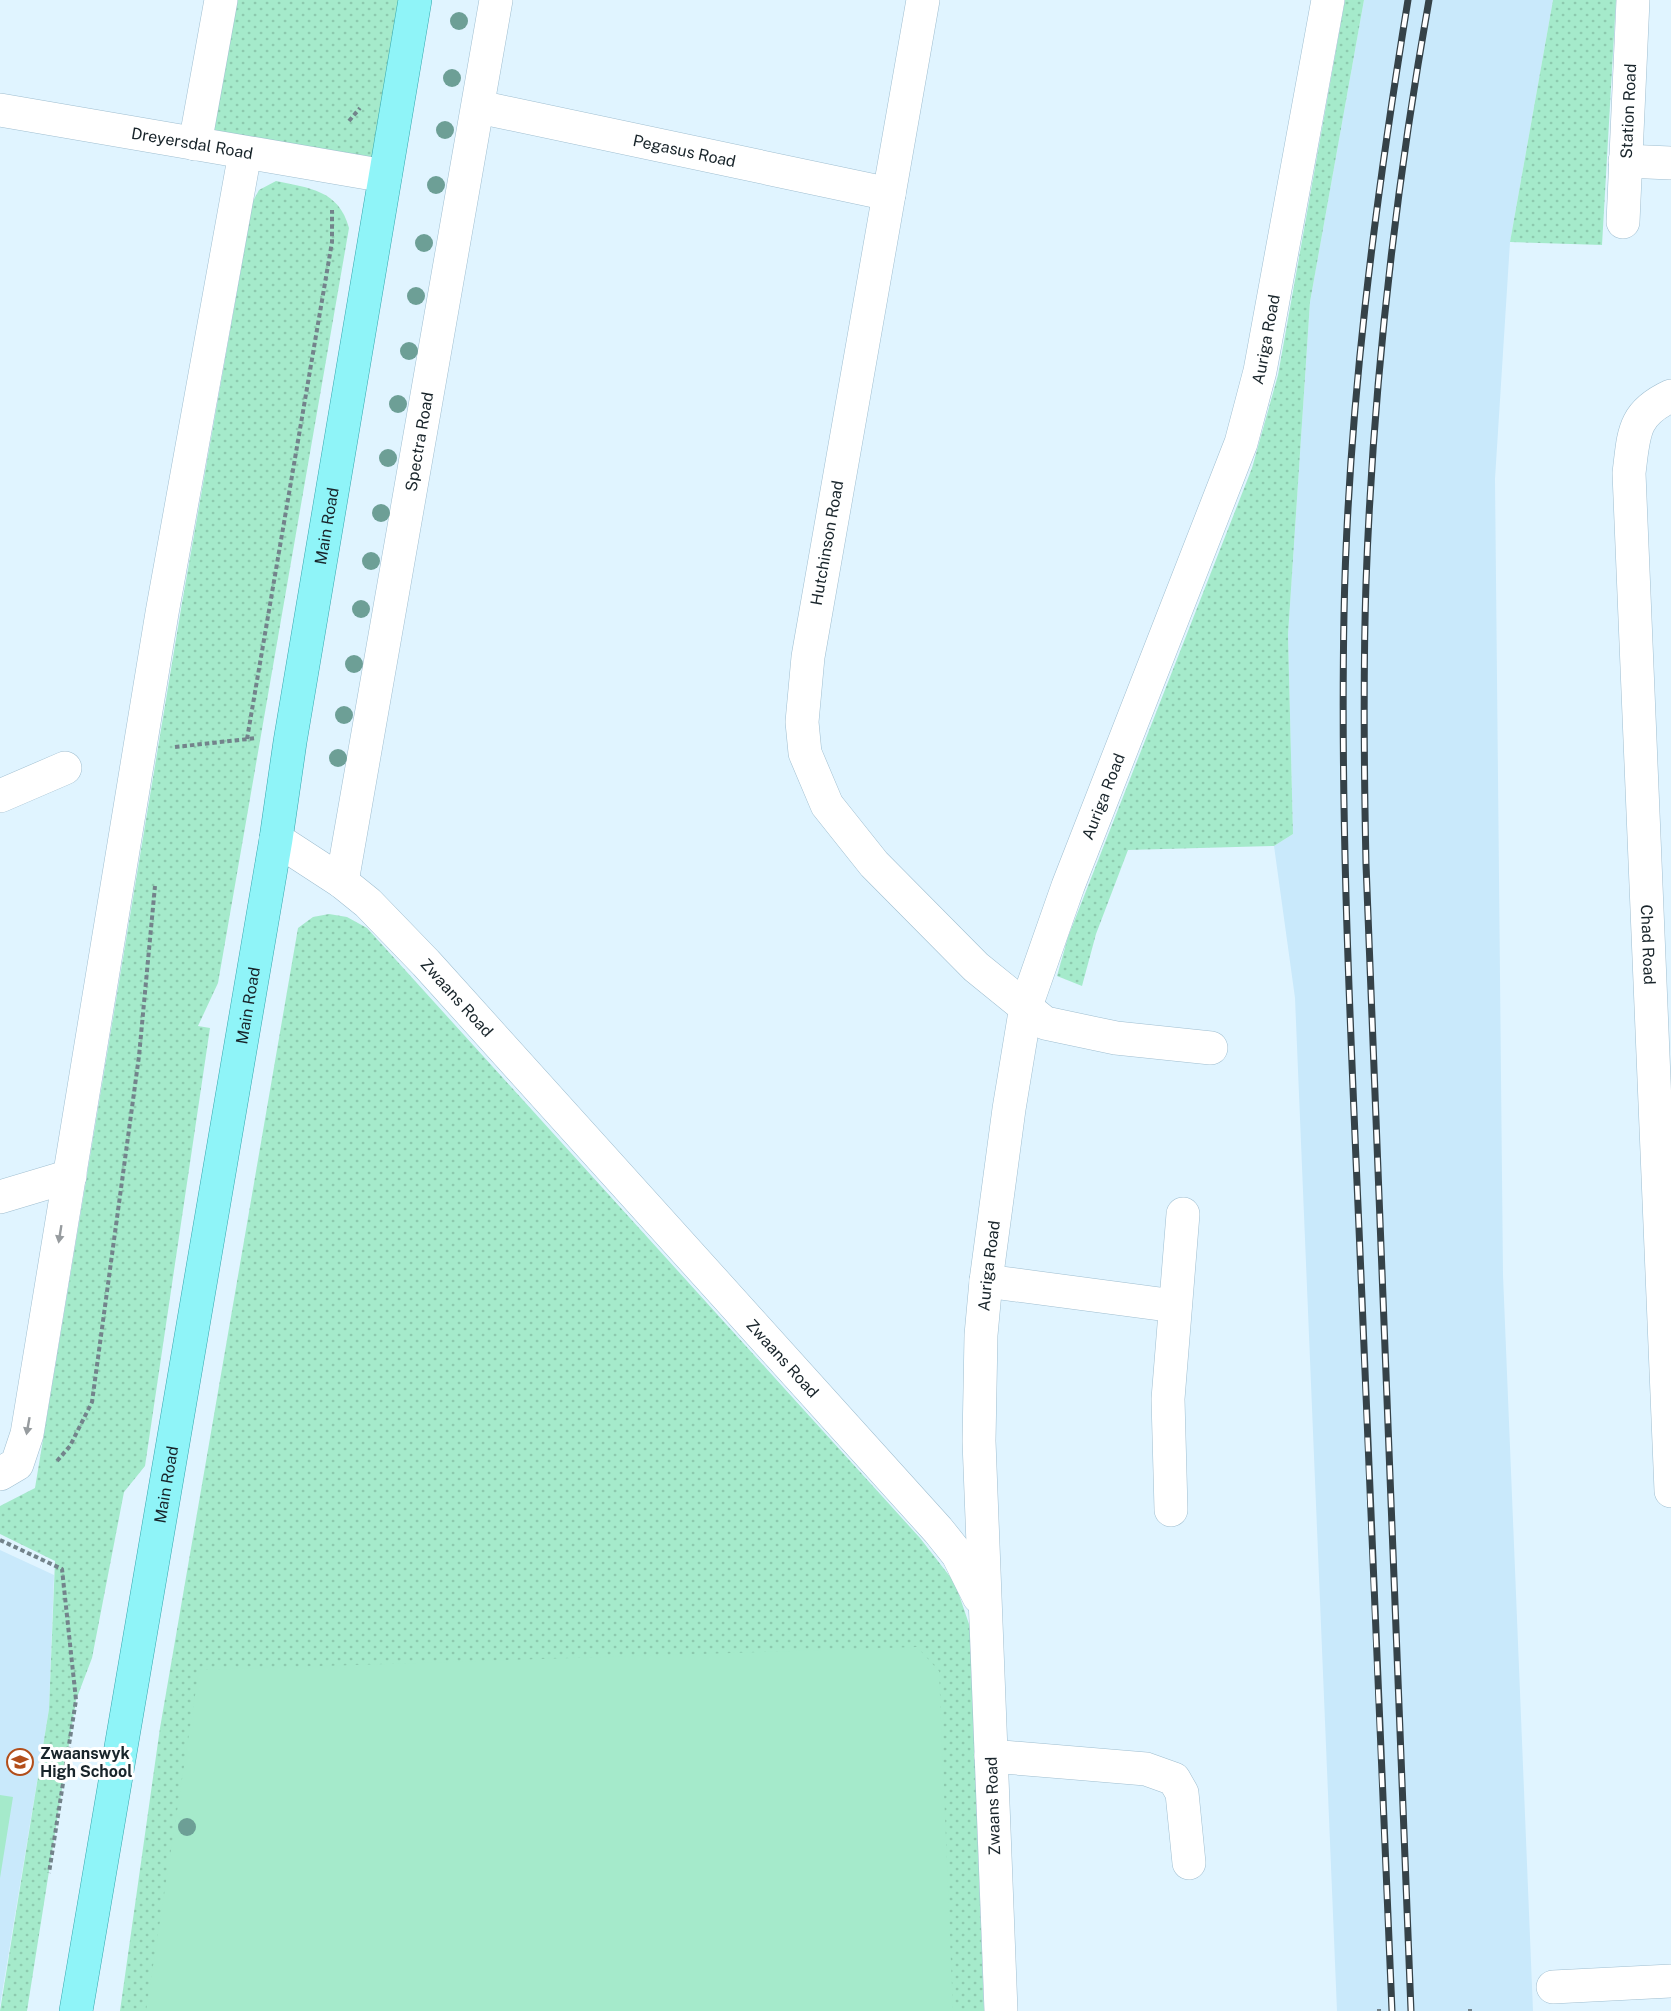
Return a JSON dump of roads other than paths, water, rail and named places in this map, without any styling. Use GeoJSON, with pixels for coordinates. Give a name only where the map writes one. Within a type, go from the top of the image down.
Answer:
{"type":"FeatureCollection","features":[{"type":"Feature","properties":{"kind":"main road","name":"Main Road"},"geometry":{"type":"LineString","coordinates":[[76,2011],[276,839],[415,0]]}},
{"type":"Feature","properties":{"kind":"street"},"geometry":{"type":"LineString","coordinates":[[195,144],[221,0]]}},
{"type":"Feature","properties":{"kind":"street","name":"Spectra Road"},"geometry":{"type":"LineString","coordinates":[[342,882],[496,0]]}},
{"type":"Feature","properties":{"kind":"street","name":"Hutchinson Road"},"geometry":{"type":"LineString","coordinates":[[922,0],[808,657],[802,722],[805,753],[827,805],[874,864],[976,967],[1045,1023],[1076,1031],[1175,1047],[1211,1048]]}},
{"type":"Feature","properties":{"kind":"street","name":"Auriga Road"},"geometry":{"type":"LineString","coordinates":[[985,1610],[979,1441],[981,1335],[986,1281],[1026,1006],[1072,875],[1241,443],[1262,360],[1328,0]]}},
{"type":"Feature","properties":{"kind":"street","name":"Station Road"},"geometry":{"type":"LineString","coordinates":[[1623,222],[1633,0]]}},
{"type":"Feature","properties":{"kind":"street","name":"Pegasus Road"},"geometry":{"type":"LineString","coordinates":[[479,107],[888,194]]}},
{"type":"Feature","properties":{"kind":"street","name":"Dreyersdal Road"},"geometry":{"type":"LineString","coordinates":[[0,110],[385,176]]}},
{"type":"Feature","properties":{"kind":"street"},"geometry":{"type":"LineString","coordinates":[[0,1474],[16,1464],[23,1452],[162,613],[245,153]]}},
{"type":"Feature","properties":{"kind":"street"},"geometry":{"type":"LineString","coordinates":[[1625,161],[1671,163]]}},
{"type":"Feature","properties":{"kind":"street","name":"Chad Road"},"geometry":{"type":"LineString","coordinates":[[1662,400],[1640,417],[1634,434],[1629,472],[1658,838],[1671,1491]]}},
{"type":"Feature","properties":{"kind":"street"},"geometry":{"type":"LineString","coordinates":[[0,796],[65,768]]}},
{"type":"Feature","properties":{"kind":"street","name":"Zwaans Road"},"geometry":{"type":"LineString","coordinates":[[276,839],[342,882],[368,903],[426,963],[938,1530],[958,1555],[985,1610],[1001,2011]]}},
{"type":"Feature","properties":{"kind":"street"},"geometry":{"type":"LineString","coordinates":[[0,1197],[70,1176]]}},
{"type":"Feature","properties":{"kind":"street"},"geometry":{"type":"LineString","coordinates":[[1171,1510],[1168,1400],[1183,1214]]}},
{"type":"Feature","properties":{"kind":"street"},"geometry":{"type":"LineString","coordinates":[[986,1281],[1175,1306]]}},
{"type":"Feature","properties":{"kind":"street"},"geometry":{"type":"LineString","coordinates":[[991,1756],[1146,1769],[1174,1779],[1182,1793],[1189,1863]]}},
{"type":"Feature","properties":{"kind":"street"},"geometry":{"type":"LineString","coordinates":[[1553,1987],[1671,1981]]}},
{"type":"Feature","properties":{"kind":"railway"},"geometry":{"type":"LineString","coordinates":[[1392,2011],[1350,1013],[1343,694],[1347,537],[1357,383],[1374,229],[1408,0]]}},
{"type":"Feature","properties":{"kind":"railway"},"geometry":{"type":"LineString","coordinates":[[1411,2011],[1366,864],[1364,653],[1369,510],[1387,290],[1406,145],[1429,0]]}},
{"type":"Feature","properties":{"kind":"place","name":"Zwaanswyk High School"},"geometry":{"type":"Point","coordinates":[20,1762]}}]}
